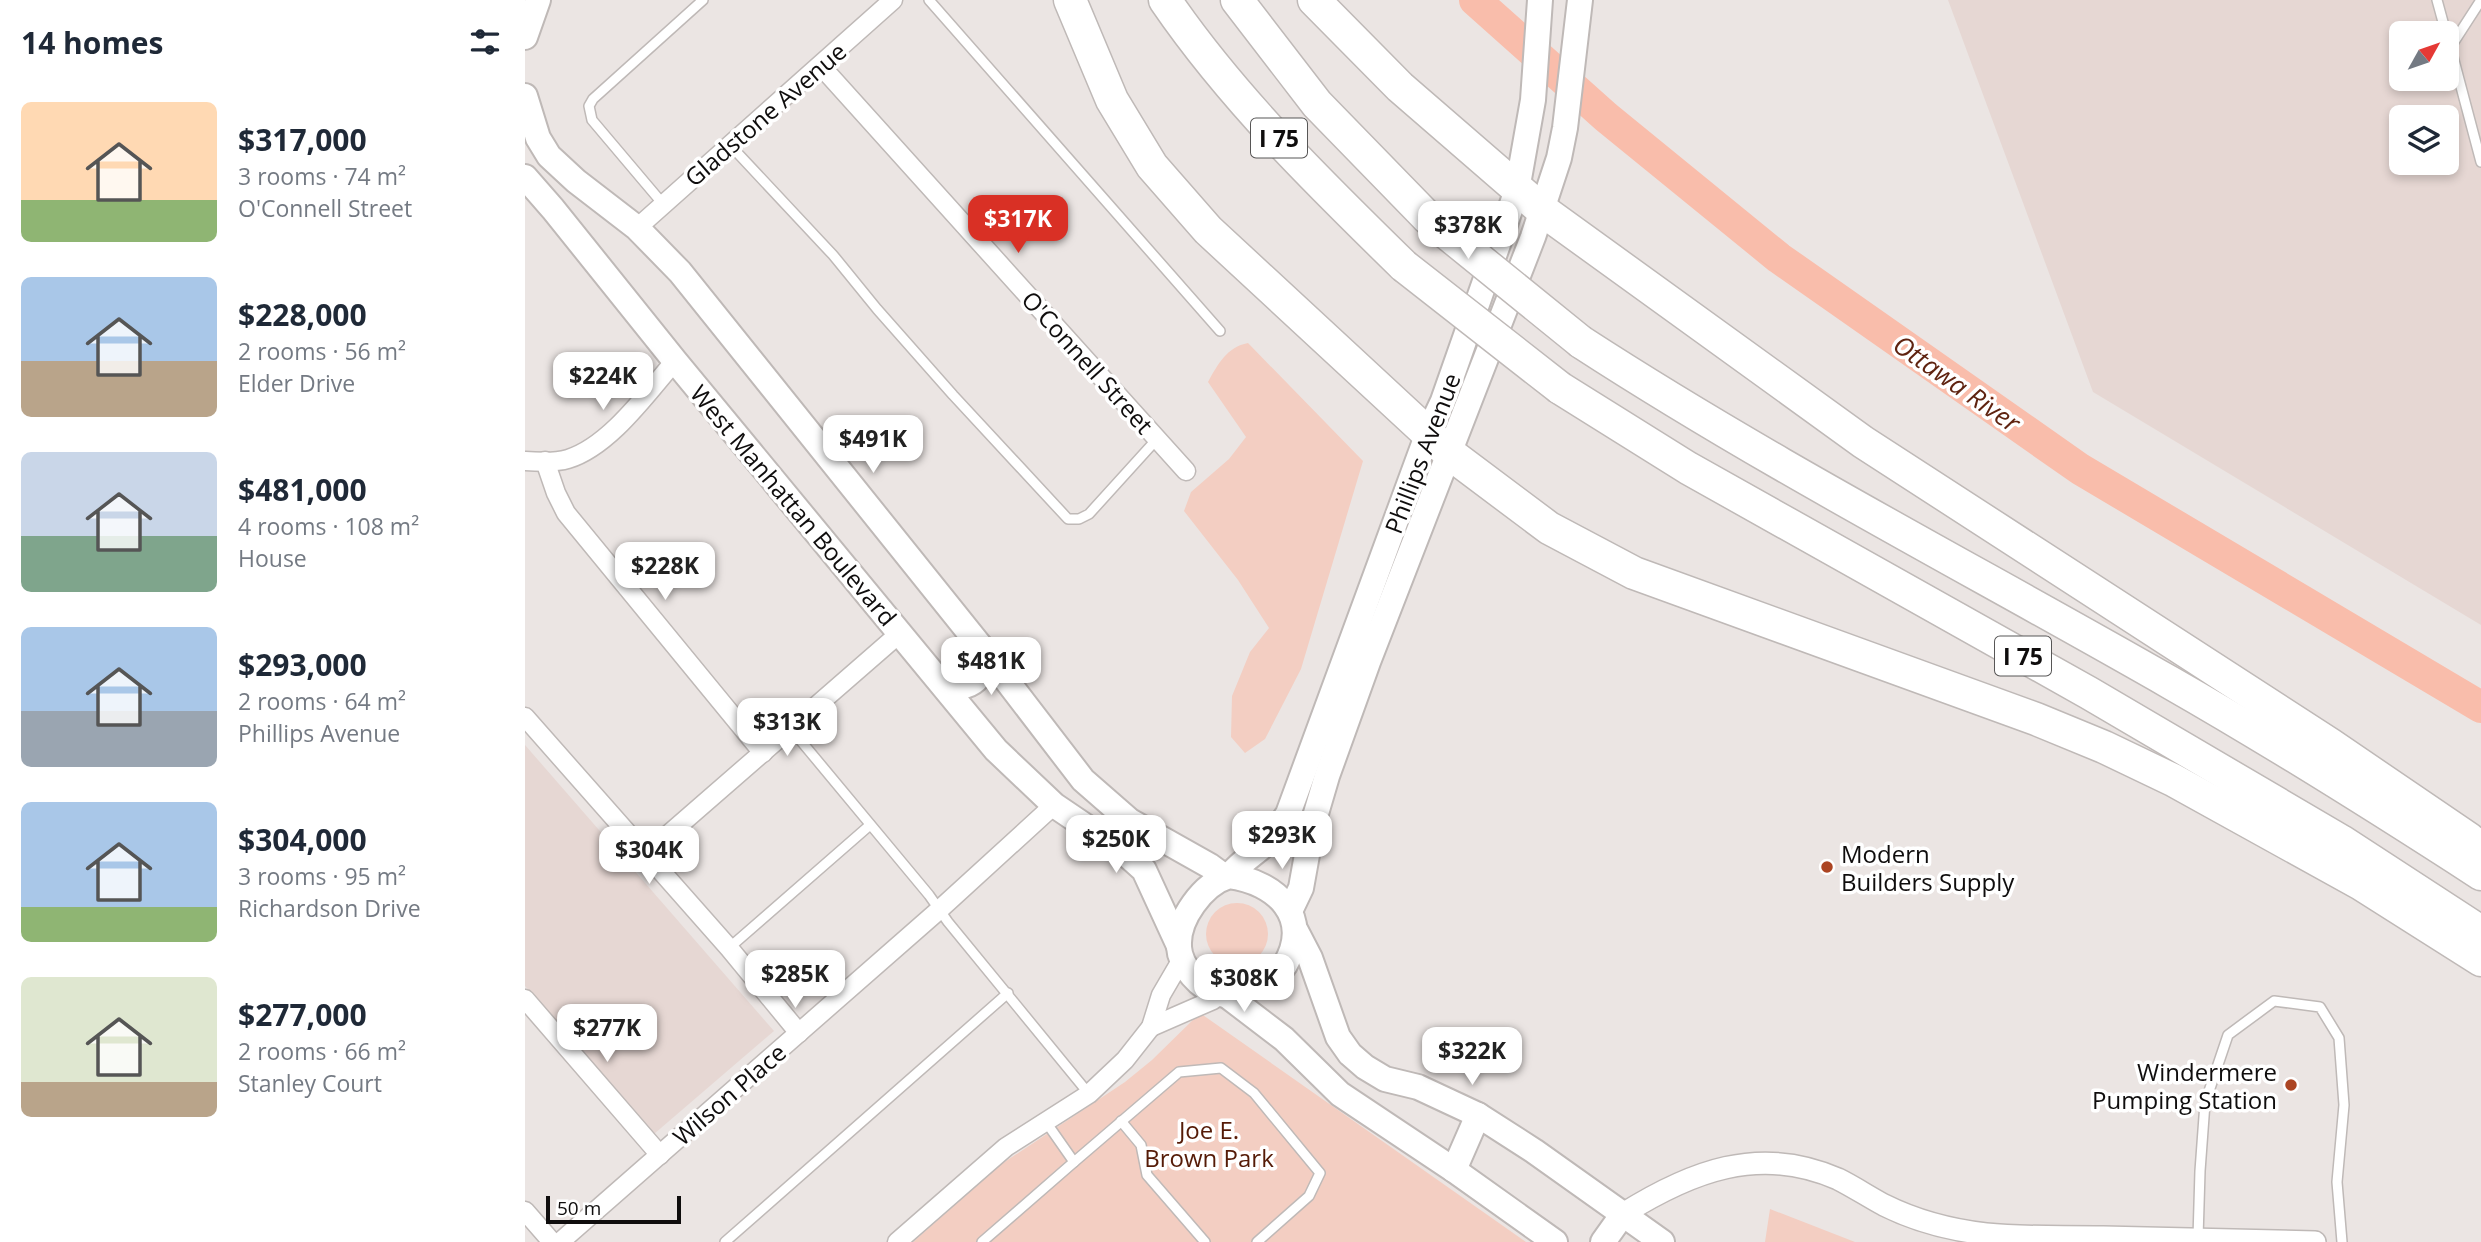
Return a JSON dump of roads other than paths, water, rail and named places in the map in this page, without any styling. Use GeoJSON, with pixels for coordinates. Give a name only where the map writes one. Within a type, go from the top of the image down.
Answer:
{"type":"FeatureCollection","features":[{"type":"Feature","properties":{"kind":"highway"},"geometry":{"type":"LineString","coordinates":[[1070,0],[1112,100],[1152,166],[1208,230],[1439,443],[1549,527],[1634,573],[2036,719],[2173,779],[2361,884],[2481,960]]}},
{"type":"Feature","properties":{"kind":"highway","name":"I 75"},"geometry":{"type":"LineString","coordinates":[[1165,0],[1181,24],[1249,107],[1335,199],[1404,266],[1560,388],[1688,468],[2089,694],[2330,834],[2481,932]]}},
{"type":"Feature","properties":{"kind":"highway","name":"I 75"},"geometry":{"type":"LineString","coordinates":[[1237,0],[1317,104],[1427,218],[1581,342],[1689,411],[2173,684],[2481,874]]}},
{"type":"Feature","properties":{"kind":"highway"},"geometry":{"type":"LineString","coordinates":[[1314,0],[1400,87],[1517,190],[1537,224],[1863,442],[2331,745],[2469,839],[2481,851]]}},
{"type":"Feature","properties":{"kind":"main road"},"geometry":{"type":"LineString","coordinates":[[525,37],[538,0]]}},
{"type":"Feature","properties":{"kind":"main road","name":"Phillips Avenue"},"geometry":{"type":"LineString","coordinates":[[1227,876],[1275,834],[1288,814],[1439,443],[1443,401],[1517,190],[1537,70],[1540,0]]}},
{"type":"Feature","properties":{"kind":"main road"},"geometry":{"type":"LineString","coordinates":[[1222,994],[1240,992],[1271,979],[1284,967],[1292,950],[1293,921],[1312,827],[1439,443],[1537,224],[1559,158],[1566,128],[1579,10]]}},
{"type":"Feature","properties":{"kind":"main road"},"geometry":{"type":"LineString","coordinates":[[525,96],[538,138],[549,156],[576,181],[637,228],[680,272],[981,647],[1083,780],[1130,821],[1227,876],[1246,878],[1261,884],[1276,895],[1293,921],[1310,958],[1338,1037],[1350,1054],[1385,1079],[1418,1087],[1478,1115],[1534,1151],[1662,1242]]}},
{"type":"Feature","properties":{"kind":"main road","name":"West Manhattan Boulevard"},"geometry":{"type":"LineString","coordinates":[[525,177],[996,750],[1054,805],[1125,853],[1144,870],[1180,952]]}},
{"type":"Feature","properties":{"kind":"main road"},"geometry":{"type":"LineString","coordinates":[[942,683],[960,687],[976,680],[984,664],[981,647]]}},
{"type":"Feature","properties":{"kind":"main road"},"geometry":{"type":"LineString","coordinates":[[1227,876],[1199,898],[1182,928],[1180,952],[1198,981],[1222,994],[1284,1039],[1329,1086],[1555,1242]]}},
{"type":"Feature","properties":{"kind":"main road"},"geometry":{"type":"LineString","coordinates":[[1454,1170],[1478,1115]]}},
{"type":"Feature","properties":{"kind":"main road"},"geometry":{"type":"LineString","coordinates":[[1603,1242],[1623,1214]]}},
{"type":"Feature","properties":{"kind":"street","name":"Gladstone Avenue"},"geometry":{"type":"LineString","coordinates":[[637,228],[893,0]]}},
{"type":"Feature","properties":{"kind":"street","name":"O'Connell Street"},"geometry":{"type":"LineString","coordinates":[[821,65],[1186,471]]}},
{"type":"Feature","properties":{"kind":"street"},"geometry":{"type":"LineString","coordinates":[[525,461],[566,460],[585,452],[625,419],[675,361]]}},
{"type":"Feature","properties":{"kind":"street"},"geometry":{"type":"LineString","coordinates":[[545,461],[566,513],[763,753]]}},
{"type":"Feature","properties":{"kind":"street"},"geometry":{"type":"LineString","coordinates":[[646,853],[900,633]]}},
{"type":"Feature","properties":{"kind":"street"},"geometry":{"type":"LineString","coordinates":[[525,717],[729,948],[799,1033]]}},
{"type":"Feature","properties":{"kind":"street","name":"Wilson Place"},"geometry":{"type":"LineString","coordinates":[[560,1242],[939,910],[1054,805]]}},
{"type":"Feature","properties":{"kind":"street"},"geometry":{"type":"LineString","coordinates":[[897,1242],[1006,1147],[1089,1094],[1125,1060],[1151,1027],[1161,995],[1180,952]]}},
{"type":"Feature","properties":{"kind":"street"},"geometry":{"type":"LineString","coordinates":[[1151,1027],[1222,994]]}},
{"type":"Feature","properties":{"kind":"street"},"geometry":{"type":"LineString","coordinates":[[525,999],[660,1155]]}},
{"type":"Feature","properties":{"kind":"street"},"geometry":{"type":"LineString","coordinates":[[1623,1214],[1662,1190],[1691,1177],[1734,1165],[1761,1163],[1810,1170],[1836,1178],[1886,1206],[1949,1229],[1989,1234],[2315,1242]]}},
{"type":"Feature","properties":{"kind":"street"},"geometry":{"type":"LineString","coordinates":[[525,1211],[552,1242]]}},
{"type":"Feature","properties":{"kind":"lane"},"geometry":{"type":"LineString","coordinates":[[663,204],[592,120],[589,106],[593,99],[703,0]]}},
{"type":"Feature","properties":{"kind":"lane"},"geometry":{"type":"LineString","coordinates":[[929,0],[1220,331]]}},
{"type":"Feature","properties":{"kind":"lane"},"geometry":{"type":"LineString","coordinates":[[2437,0],[2443,21]]}},
{"type":"Feature","properties":{"kind":"lane"},"geometry":{"type":"LineString","coordinates":[[2459,34],[2481,1]]}},
{"type":"Feature","properties":{"kind":"lane"},"geometry":{"type":"LineString","coordinates":[[2459,81],[2481,162]]}},
{"type":"Feature","properties":{"kind":"lane"},"geometry":{"type":"LineString","coordinates":[[730,145],[839,262],[953,395],[1068,519],[1079,519],[1089,514],[1157,439]]}},
{"type":"Feature","properties":{"kind":"lane"},"geometry":{"type":"LineString","coordinates":[[791,729],[1089,1094]]}},
{"type":"Feature","properties":{"kind":"lane"},"geometry":{"type":"LineString","coordinates":[[729,948],[870,825]]}},
{"type":"Feature","properties":{"kind":"lane"},"geometry":{"type":"LineString","coordinates":[[725,1242],[1008,993]]}},
{"type":"Feature","properties":{"kind":"lane"},"geometry":{"type":"LineString","coordinates":[[2198,1240],[2205,1103],[2228,1035],[2274,1001],[2320,1007],[2339,1038],[2344,1105],[2337,1182],[2342,1242]]}},
{"type":"Feature","properties":{"kind":"lane"},"geometry":{"type":"LineString","coordinates":[[982,1242],[1179,1072],[1221,1068],[1254,1093],[1320,1173],[1309,1196],[1257,1242]]}},
{"type":"Feature","properties":{"kind":"lane"},"geometry":{"type":"LineString","coordinates":[[1121,1121],[1141,1145],[1147,1175],[1205,1242]]}},
{"type":"Feature","properties":{"kind":"lane"},"geometry":{"type":"LineString","coordinates":[[1046,1122],[1073,1162]]}},
{"type":"Feature","properties":{"kind":"waterway","name":"Ottawa River"},"geometry":{"type":"LineString","coordinates":[[1475,0],[1606,117],[1779,258],[2080,469],[2481,707]]}},
{"type":"Feature","properties":{"kind":"place","name":"Modern Builders Supply"},"geometry":{"type":"Point","coordinates":[1827,867]}},
{"type":"Feature","properties":{"kind":"place","name":"Windermere Pumping Station"},"geometry":{"type":"Point","coordinates":[2291,1085]}},
{"type":"Feature","properties":{"kind":"park label","name":"Joe E. Brown Park"},"geometry":{"type":"Point","coordinates":[1209,1143]}}]}
